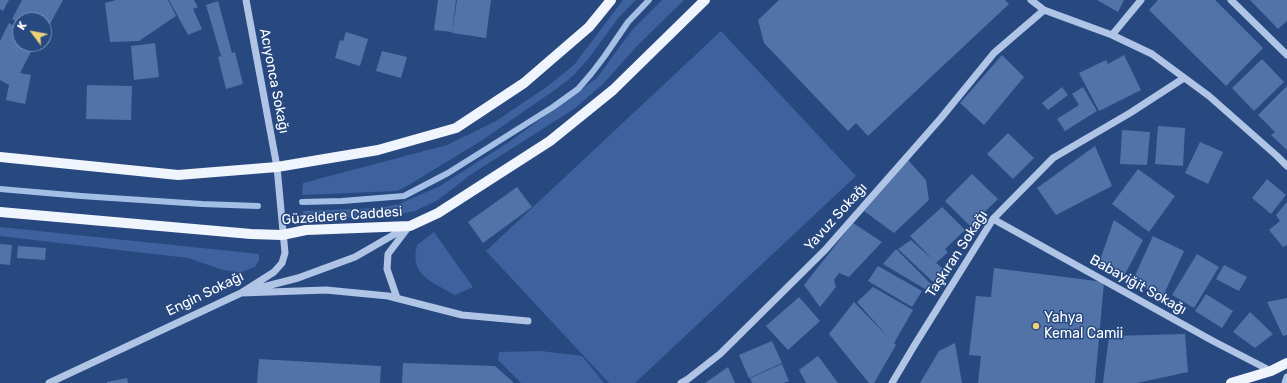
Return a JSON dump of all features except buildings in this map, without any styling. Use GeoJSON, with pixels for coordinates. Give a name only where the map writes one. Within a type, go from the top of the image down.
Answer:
{"type":"FeatureCollection","features":[{"type":"Feature","properties":{"kind":"main road"},"geometry":{"type":"LineString","coordinates":[[0,157],[178,175],[277,167],[378,150],[456,128],[524,83],[589,26],[611,0]]}},
{"type":"Feature","properties":{"kind":"main road","name":"Güzeldere Caddesi"},"geometry":{"type":"LineString","coordinates":[[0,212],[251,234],[282,235],[306,230],[410,226],[438,213],[550,141],[613,90],[704,0]]}},
{"type":"Feature","properties":{"kind":"main road"},"geometry":{"type":"LineString","coordinates":[[1231,383],[1271,371],[1287,363]]}},
{"type":"Feature","properties":{"kind":"street","name":"Acıyonca Sokağı"},"geometry":{"type":"LineString","coordinates":[[246,0],[277,167]]}},
{"type":"Feature","properties":{"kind":"street"},"geometry":{"type":"LineString","coordinates":[[1031,0],[1044,10],[1112,35],[1152,54],[1209,96],[1287,166]]}},
{"type":"Feature","properties":{"kind":"street"},"geometry":{"type":"LineString","coordinates":[[1112,35],[1141,0]]}},
{"type":"Feature","properties":{"kind":"street"},"geometry":{"type":"LineString","coordinates":[[1231,0],[1287,55]]}},
{"type":"Feature","properties":{"kind":"street","name":"Yavuz Sokağı"},"geometry":{"type":"LineString","coordinates":[[681,383],[720,354],[825,250],[941,118],[994,53],[1044,10]]}},
{"type":"Feature","properties":{"kind":"street","name":"Taşkıran Sokağı"},"geometry":{"type":"LineString","coordinates":[[892,383],[993,220],[1053,158],[1130,113],[1184,78]]}},
{"type":"Feature","properties":{"kind":"street","name":"Engin Sokağı"},"geometry":{"type":"LineString","coordinates":[[49,383],[241,293],[274,272],[282,263],[285,254],[282,235],[277,167]]}},
{"type":"Feature","properties":{"kind":"street","name":"Babayiğit Sokağı"},"geometry":{"type":"LineString","coordinates":[[993,220],[1213,342],[1271,371]]}},
{"type":"Feature","properties":{"kind":"street"},"geometry":{"type":"LineString","coordinates":[[241,293],[298,278],[355,257],[410,226]]}},
{"type":"Feature","properties":{"kind":"street"},"geometry":{"type":"LineString","coordinates":[[397,298],[387,269],[388,254],[410,226]]}},
{"type":"Feature","properties":{"kind":"street"},"geometry":{"type":"LineString","coordinates":[[241,293],[326,290],[388,296],[462,315],[528,321]]}},
{"type":"Feature","properties":{"kind":"street"},"geometry":{"type":"LineString","coordinates":[[1285,383],[1287,377]]}},
{"type":"Feature","properties":{"kind":"shaded area"},"geometry":{"type":"Polygon","coordinates":[[[623,0],[636,0],[619,17],[589,58],[573,76],[484,139],[407,186],[397,191],[302,195],[303,183],[447,145],[496,121],[548,86],[574,65],[623,0]]]}},
{"type":"Feature","properties":{"kind":"shaded area"},"geometry":{"type":"Polygon","coordinates":[[[662,0],[684,0],[638,45],[602,85],[574,109],[470,175],[438,200],[415,211],[395,215],[303,220],[303,211],[380,208],[399,204],[440,186],[509,142],[597,78],[632,30],[662,0]]]}},
{"type":"Feature","properties":{"kind":"shaded area"},"geometry":{"type":"Polygon","coordinates":[[[721,31],[856,176],[635,383],[609,383],[486,251],[721,31]]]}},
{"type":"Feature","properties":{"kind":"shaded area"},"geometry":{"type":"Polygon","coordinates":[[[0,227],[259,254],[259,260],[255,267],[239,273],[220,269],[188,258],[0,236],[0,227]]]}},
{"type":"Feature","properties":{"kind":"shaded area"},"geometry":{"type":"Polygon","coordinates":[[[434,232],[473,287],[455,295],[431,282],[420,271],[416,264],[415,256],[417,245],[434,232]]]}},
{"type":"Feature","properties":{"kind":"shaded area"},"geometry":{"type":"Polygon","coordinates":[[[541,351],[582,356],[604,383],[521,383],[498,360],[499,352],[541,351]]]}},
{"type":"Feature","properties":{"kind":"waterway"},"geometry":{"type":"LineString","coordinates":[[302,202],[342,201],[404,196],[448,173],[553,107],[578,89],[604,57],[628,22],[649,0]]}},
{"type":"Feature","properties":{"kind":"waterway"},"geometry":{"type":"LineString","coordinates":[[0,189],[202,204],[258,206]]}},
{"type":"Feature","properties":{"kind":"place","name":"Yahya Kemal Camii"},"geometry":{"type":"Point","coordinates":[1036,326]}}]}
